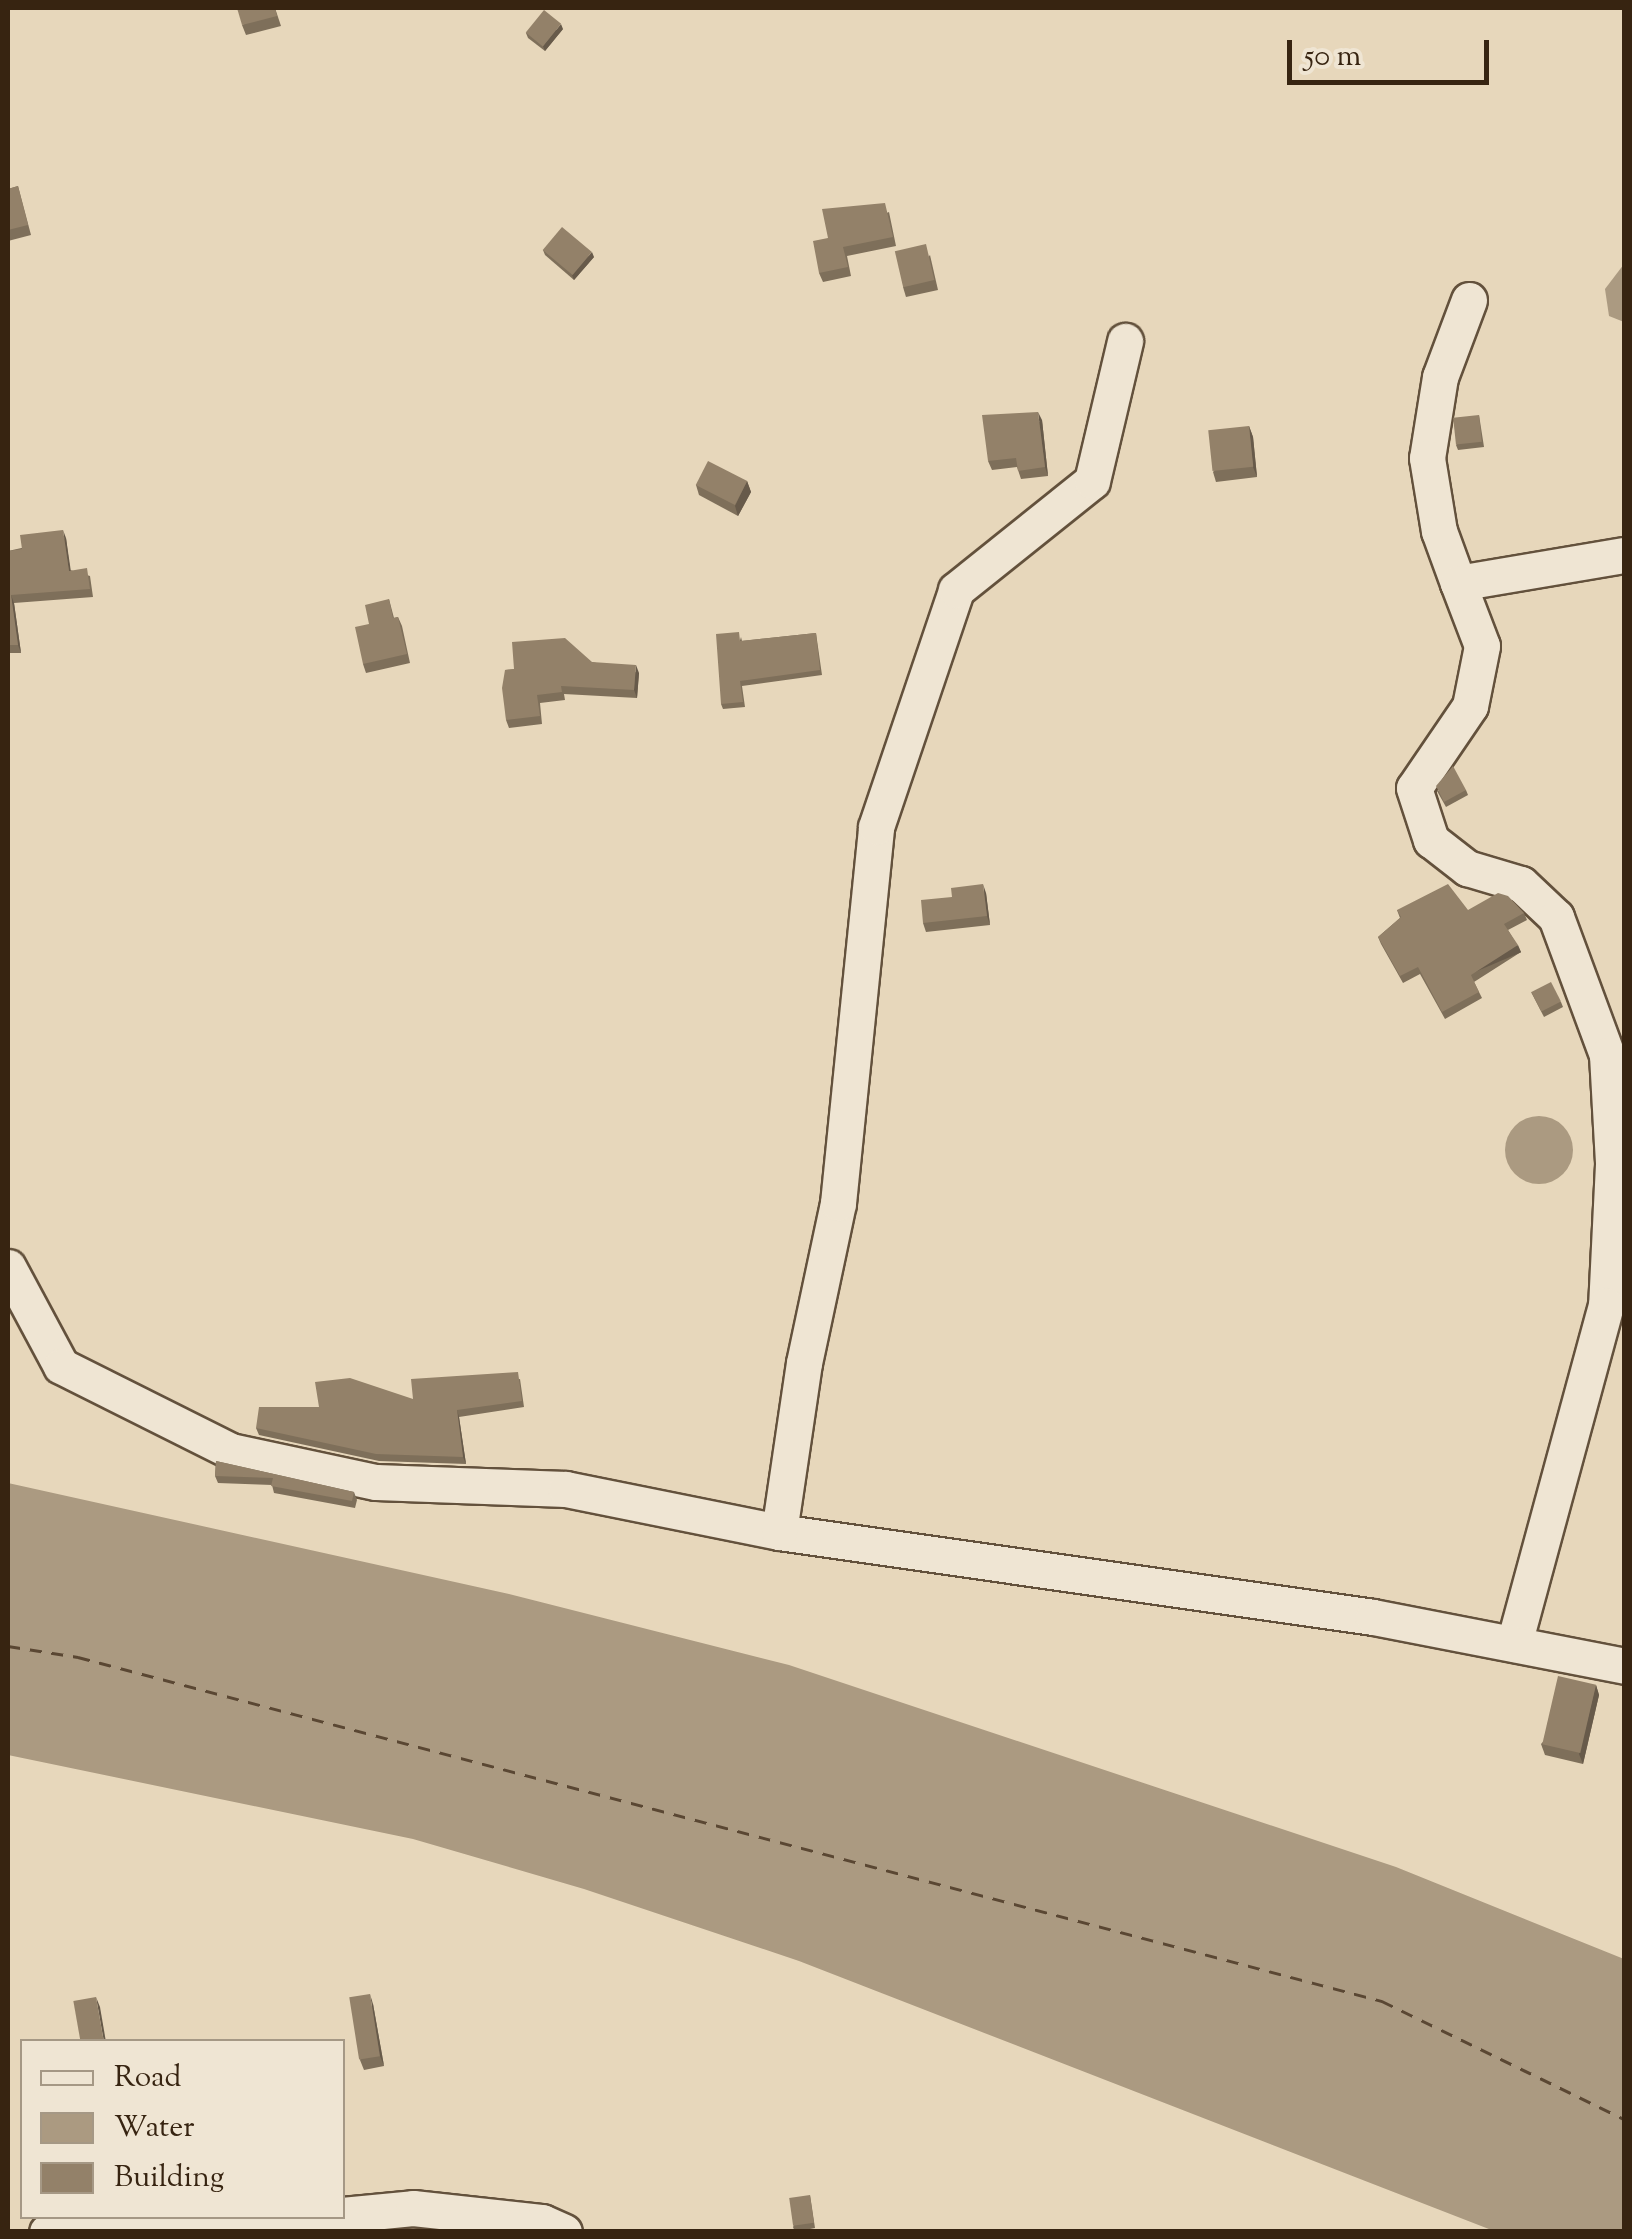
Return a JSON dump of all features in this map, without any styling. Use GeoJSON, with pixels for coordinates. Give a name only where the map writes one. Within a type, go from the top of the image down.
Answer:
{"type":"FeatureCollection","features":[{"type":"Feature","properties":{"kind":"street"},"geometry":{"type":"LineString","coordinates":[[1468,300],[1440,377],[1426,458],[1439,532],[1482,646],[1470,706],[1414,788],[1430,840],[1467,868],[1521,884],[1556,917],[1607,1055],[1613,1164],[1606,1304],[1514,1644]]}},
{"type":"Feature","properties":{"kind":"street"},"geometry":{"type":"LineString","coordinates":[[779,1532],[804,1363],[838,1203],[876,827],[956,590],[1092,481],[1125,341]]}},
{"type":"Feature","properties":{"kind":"street"},"geometry":{"type":"LineString","coordinates":[[1458,582],[1624,556]]}},
{"type":"Feature","properties":{"kind":"street"},"geometry":{"type":"LineString","coordinates":[[8,1267],[61,1366],[232,1451],[376,1482],[566,1489],[779,1532],[1373,1616],[1624,1666]]}},
{"type":"Feature","properties":{"kind":"street"},"geometry":{"type":"LineString","coordinates":[[345,2215],[412,2208],[542,2222],[564,2232]]}},
{"type":"Feature","properties":{"kind":"street"},"geometry":{"type":"LineString","coordinates":[[46,2232],[273,2219]]}},
{"type":"Feature","properties":{"kind":"water"},"geometry":{"type":"Polygon","coordinates":[[[1624,264],[1624,322],[1609,316],[1605,289],[1624,264]]]}},
{"type":"Feature","properties":{"kind":"water"},"geometry":{"type":"Polygon","coordinates":[[[1539,1116],[1563,1126],[1573,1150],[1563,1174],[1539,1184],[1515,1174],[1505,1150],[1515,1126],[1539,1116]]]}},
{"type":"Feature","properties":{"kind":"water"},"geometry":{"type":"Polygon","coordinates":[[[8,1483],[509,1594],[789,1665],[1396,1867],[1624,1959],[1624,2231],[1494,2231],[799,1961],[584,1889],[413,1839],[8,1755],[8,1483]]]}},
{"type":"Feature","properties":{"kind":"building"},"geometry":{"type":"Polygon","coordinates":[[[237,8],[275,8],[277,16],[242,25],[237,8]]]}},
{"type":"Feature","properties":{"kind":"building"},"geometry":{"type":"Polygon","coordinates":[[[544,10],[561,24],[543,46],[526,33],[544,10]]]}},
{"type":"Feature","properties":{"kind":"building"},"geometry":{"type":"Polygon","coordinates":[[[18,186],[28,225],[8,230],[8,189],[18,186]]]}},
{"type":"Feature","properties":{"kind":"building"},"geometry":{"type":"Polygon","coordinates":[[[885,203],[893,237],[843,247],[848,267],[819,273],[813,241],[828,238],[822,209],[885,203]]]}},
{"type":"Feature","properties":{"kind":"building"},"geometry":{"type":"Polygon","coordinates":[[[562,227],[592,252],[573,275],[543,250],[562,227]]]}},
{"type":"Feature","properties":{"kind":"building"},"geometry":{"type":"Polygon","coordinates":[[[926,244],[934,280],[903,287],[895,251],[926,244]]]}},
{"type":"Feature","properties":{"kind":"building"},"geometry":{"type":"Polygon","coordinates":[[[1038,412],[1045,467],[1018,471],[1016,458],[988,461],[982,415],[1038,412]]]}},
{"type":"Feature","properties":{"kind":"building"},"geometry":{"type":"Polygon","coordinates":[[[1479,415],[1482,442],[1456,445],[1453,418],[1479,415]]]}},
{"type":"Feature","properties":{"kind":"building"},"geometry":{"type":"Polygon","coordinates":[[[1249,426],[1253,467],[1213,471],[1208,430],[1249,426]]]}},
{"type":"Feature","properties":{"kind":"building"},"geometry":{"type":"Polygon","coordinates":[[[708,461],[747,481],[735,505],[696,485],[708,461]]]}},
{"type":"Feature","properties":{"kind":"building"},"geometry":{"type":"Polygon","coordinates":[[[63,530],[69,571],[87,568],[90,589],[11,595],[18,645],[8,645],[8,551],[22,549],[20,535],[63,530]]]}},
{"type":"Feature","properties":{"kind":"building"},"geometry":{"type":"Polygon","coordinates":[[[389,599],[407,654],[363,664],[355,627],[369,624],[365,605],[389,599]]]}},
{"type":"Feature","properties":{"kind":"building"},"geometry":{"type":"Polygon","coordinates":[[[739,632],[740,641],[816,633],[820,670],[740,681],[743,702],[721,704],[716,634],[739,632]]]}},
{"type":"Feature","properties":{"kind":"building"},"geometry":{"type":"Polygon","coordinates":[[[565,638],[592,662],[636,665],[634,690],[561,686],[562,692],[537,695],[540,716],[506,720],[502,688],[505,670],[514,669],[512,642],[565,638]]]}},
{"type":"Feature","properties":{"kind":"building"},"geometry":{"type":"Polygon","coordinates":[[[1453,766],[1466,790],[1444,802],[1436,786],[1453,766]]]}},
{"type":"Feature","properties":{"kind":"building"},"geometry":{"type":"Polygon","coordinates":[[[983,884],[987,916],[923,923],[921,900],[952,897],[951,888],[983,884]]]}},
{"type":"Feature","properties":{"kind":"building"},"geometry":{"type":"Polygon","coordinates":[[[1448,884],[1468,910],[1498,893],[1508,896],[1524,913],[1504,924],[1518,945],[1471,975],[1479,992],[1442,1012],[1418,967],[1400,976],[1378,937],[1401,917],[1397,910],[1448,884]]]}},
{"type":"Feature","properties":{"kind":"building"},"geometry":{"type":"Polygon","coordinates":[[[1551,982],[1561,1002],[1541,1012],[1531,992],[1551,982]]]}},
{"type":"Feature","properties":{"kind":"building"},"geometry":{"type":"Polygon","coordinates":[[[518,1372],[522,1401],[457,1410],[463,1457],[376,1454],[256,1428],[259,1407],[319,1407],[315,1382],[350,1378],[413,1399],[411,1379],[518,1372]]]}},
{"type":"Feature","properties":{"kind":"building"},"geometry":{"type":"Polygon","coordinates":[[[216,1461],[354,1492],[352,1501],[271,1486],[273,1478],[215,1476],[216,1461]]]}},
{"type":"Feature","properties":{"kind":"building"},"geometry":{"type":"Polygon","coordinates":[[[1558,1676],[1596,1685],[1580,1753],[1542,1744],[1558,1676]]]}},
{"type":"Feature","properties":{"kind":"building"},"geometry":{"type":"Polygon","coordinates":[[[370,1994],[380,2056],[359,2060],[349,1997],[370,1994]]]}},
{"type":"Feature","properties":{"kind":"building"},"geometry":{"type":"Polygon","coordinates":[[[96,1997],[103,2039],[80,2039],[73,2001],[96,1997]]]}},
{"type":"Feature","properties":{"kind":"building"},"geometry":{"type":"Polygon","coordinates":[[[810,2195],[814,2223],[793,2226],[789,2198],[810,2195]]]}},
{"type":"Feature","properties":{"kind":"ferry route"},"geometry":{"type":"LineString","coordinates":[[8,1646],[78,1657],[1382,2001],[1624,2119]]}}]}
